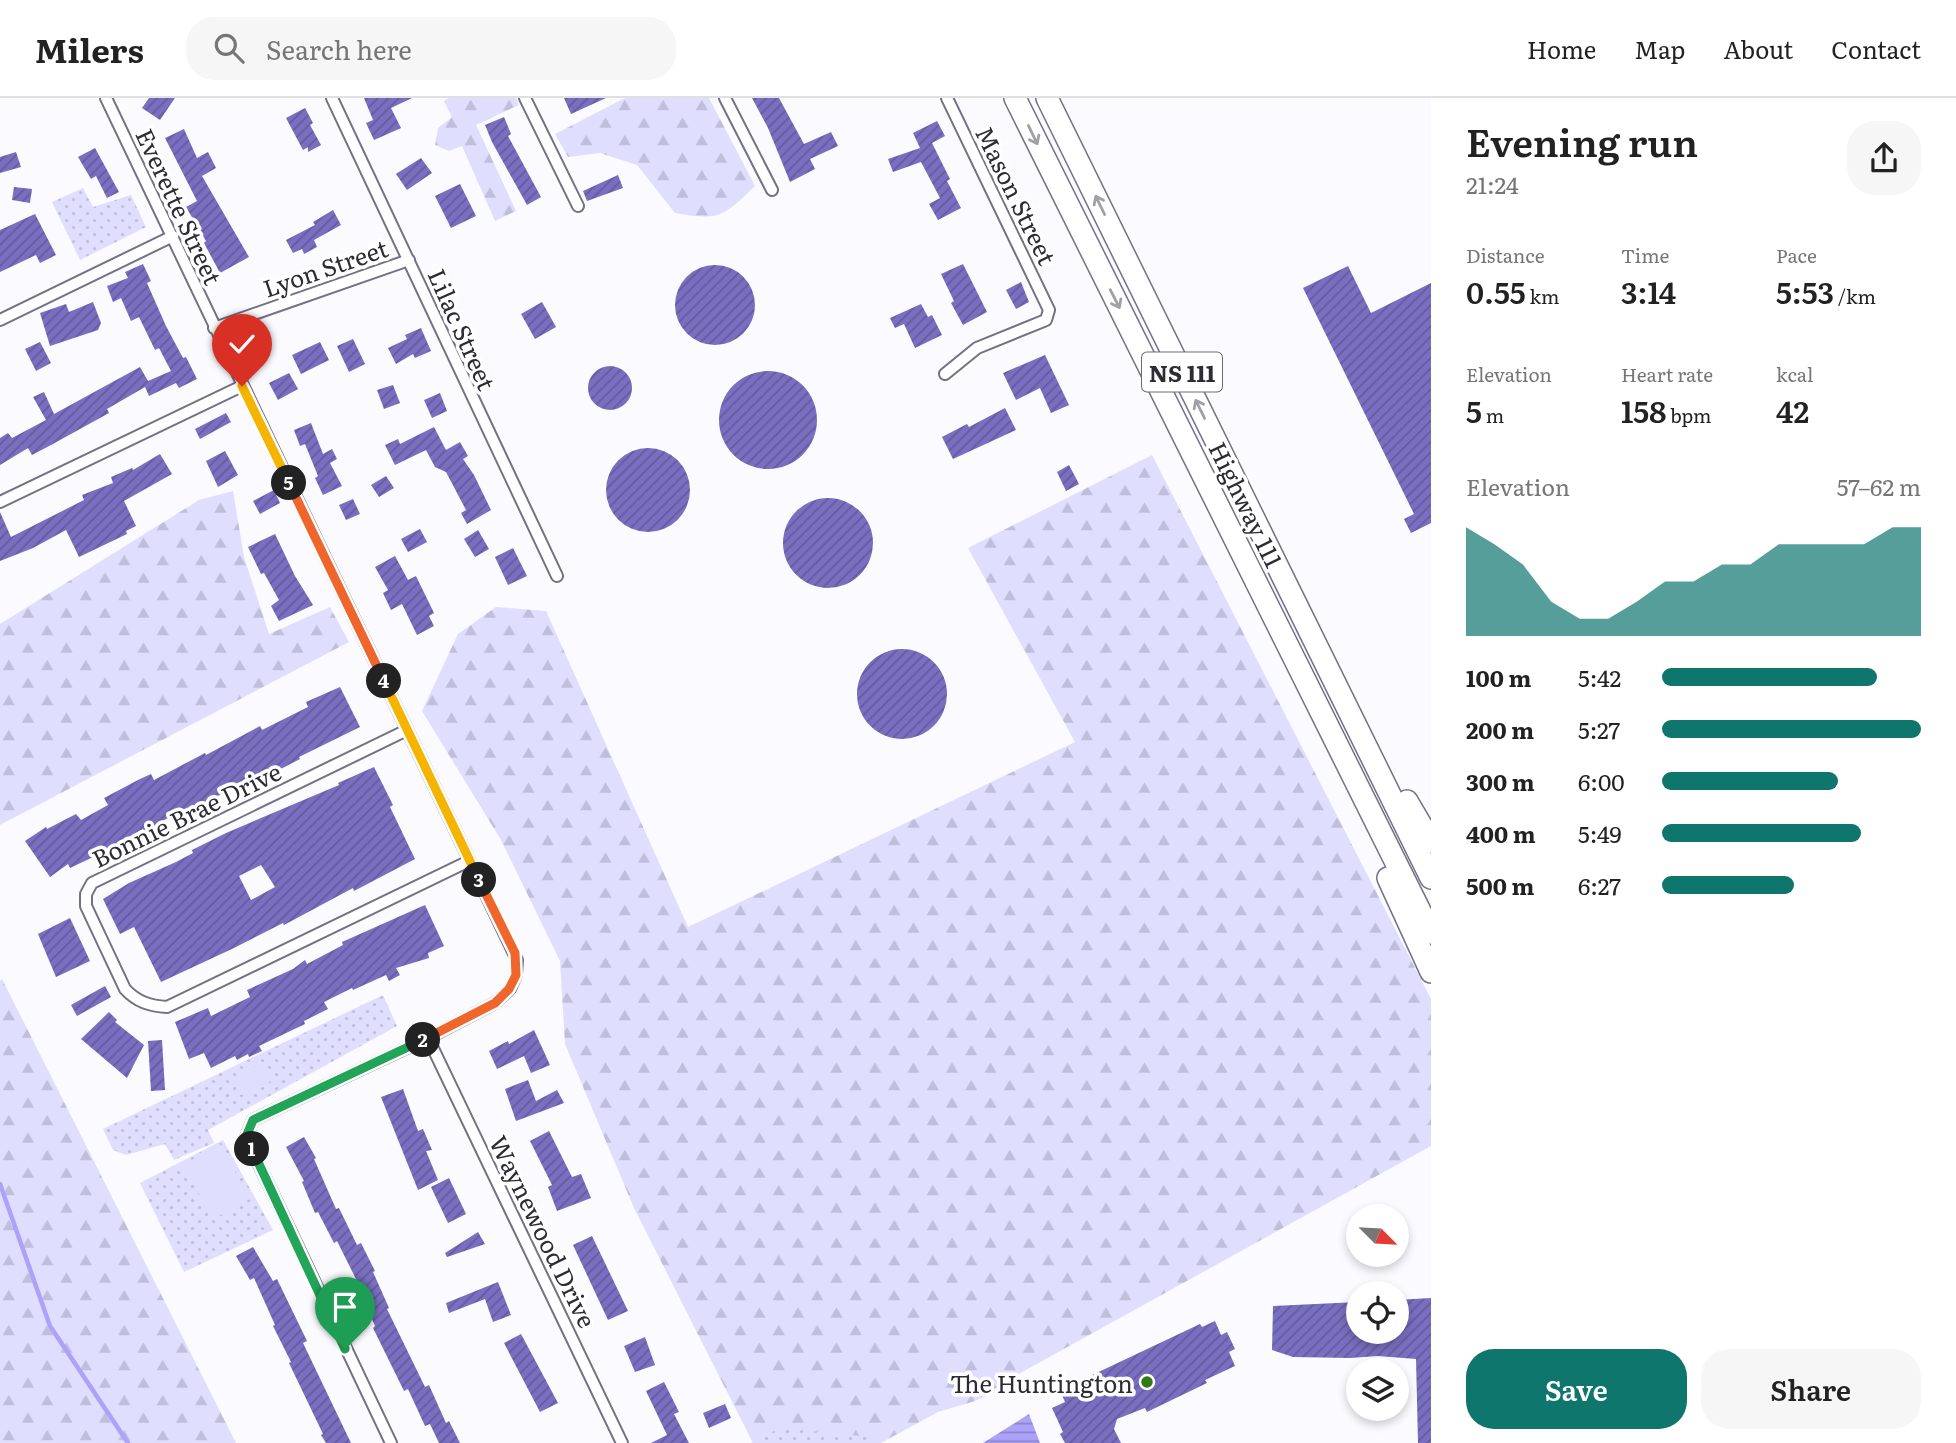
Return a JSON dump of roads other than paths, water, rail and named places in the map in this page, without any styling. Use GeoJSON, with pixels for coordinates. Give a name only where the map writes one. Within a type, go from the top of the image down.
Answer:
{"type":"FeatureCollection","features":[{"type":"Feature","properties":{"kind":"highway","name":"Highway 111"},"geometry":{"type":"LineString","coordinates":[[1015,98],[1431,933]]}},
{"type":"Feature","properties":{"kind":"highway","name":"Highway 111"},"geometry":{"type":"LineString","coordinates":[[1047,98],[1431,878]]}},
{"type":"Feature","properties":{"kind":"highway"},"geometry":{"type":"LineString","coordinates":[[1214,497],[1240,561],[1431,972]]}},
{"type":"Feature","properties":{"kind":"highway"},"geometry":{"type":"LineString","coordinates":[[1317,646],[1339,672],[1363,725],[1431,842]]}},
{"type":"Feature","properties":{"kind":"street","name":"Everette Street"},"geometry":{"type":"LineString","coordinates":[[106,98],[515,953],[515,977],[509,989],[495,1003],[428,1038]]}},
{"type":"Feature","properties":{"kind":"street","name":"Lilac Street"},"geometry":{"type":"LineString","coordinates":[[332,98],[557,576]]}},
{"type":"Feature","properties":{"kind":"street"},"geometry":{"type":"LineString","coordinates":[[525,98],[578,206]]}},
{"type":"Feature","properties":{"kind":"street"},"geometry":{"type":"LineString","coordinates":[[725,98],[772,190]]}},
{"type":"Feature","properties":{"kind":"street","name":"Mason Street"},"geometry":{"type":"LineString","coordinates":[[945,374],[978,348],[1046,320],[1049,310],[947,98]]}},
{"type":"Feature","properties":{"kind":"street"},"geometry":{"type":"LineString","coordinates":[[0,320],[173,236]]}},
{"type":"Feature","properties":{"kind":"street","name":"Lyon Street"},"geometry":{"type":"LineString","coordinates":[[214,328],[409,260]]}},
{"type":"Feature","properties":{"kind":"street"},"geometry":{"type":"LineString","coordinates":[[0,502],[242,386]]}},
{"type":"Feature","properties":{"kind":"street","name":"Bonnie Brae Drive"},"geometry":{"type":"LineString","coordinates":[[407,730],[92,883],[86,894],[86,906],[125,989],[131,996],[149,1005],[167,1006],[470,861]]}},
{"type":"Feature","properties":{"kind":"street"},"geometry":{"type":"LineString","coordinates":[[391,1443],[246,1137],[253,1120],[428,1038]]}},
{"type":"Feature","properties":{"kind":"street","name":"Waynewood Drive"},"geometry":{"type":"LineString","coordinates":[[428,1038],[622,1443]]}},
{"type":"Feature","properties":{"kind":"waterway"},"geometry":{"type":"LineString","coordinates":[[0,1184],[50,1326],[128,1443]]}},
{"type":"Feature","properties":{"kind":"place","name":"The Huntington"},"geometry":{"type":"Point","coordinates":[1147,1382]}}]}
